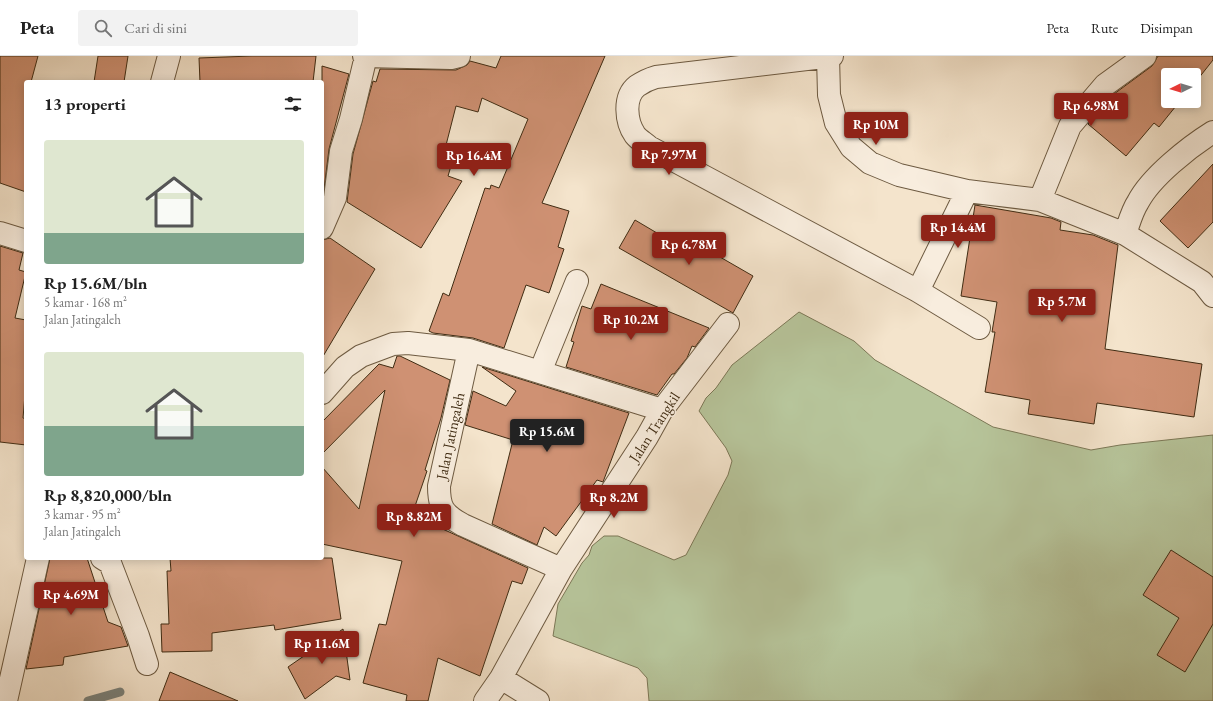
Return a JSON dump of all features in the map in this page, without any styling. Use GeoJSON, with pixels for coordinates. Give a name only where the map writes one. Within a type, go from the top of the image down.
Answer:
{"type":"FeatureCollection","features":[{"type":"Feature","properties":{"kind":"street"},"geometry":{"type":"LineString","coordinates":[[163,80],[169,56]]}},
{"type":"Feature","properties":{"kind":"street"},"geometry":{"type":"LineString","coordinates":[[324,223],[335,198],[342,151],[351,119],[365,56],[451,58],[460,56]]}},
{"type":"Feature","properties":{"kind":"street"},"geometry":{"type":"LineString","coordinates":[[828,56],[829,95],[836,123],[851,147],[870,163],[898,175],[967,191],[1040,200],[1126,234],[1209,282]]}},
{"type":"Feature","properties":{"kind":"street"},"geometry":{"type":"LineString","coordinates":[[832,56],[656,77],[636,87],[628,104],[627,116],[631,128],[636,136],[650,147],[918,291],[979,328]]}},
{"type":"Feature","properties":{"kind":"street"},"geometry":{"type":"LineString","coordinates":[[1040,200],[1070,126],[1105,85],[1145,56]]}},
{"type":"Feature","properties":{"kind":"street"},"geometry":{"type":"LineString","coordinates":[[1126,234],[1138,201],[1161,174],[1185,152],[1213,132]]}},
{"type":"Feature","properties":{"kind":"street"},"geometry":{"type":"LineString","coordinates":[[918,291],[967,191]]}},
{"type":"Feature","properties":{"kind":"street"},"geometry":{"type":"LineString","coordinates":[[0,233],[24,240]]}},
{"type":"Feature","properties":{"kind":"street"},"geometry":{"type":"LineString","coordinates":[[540,372],[577,281]]}},
{"type":"Feature","properties":{"kind":"street","name":"Jalan Trangkil"},"geometry":{"type":"LineString","coordinates":[[485,701],[501,678],[561,568],[647,437],[662,410],[728,324]]}},
{"type":"Feature","properties":{"kind":"street"},"geometry":{"type":"LineString","coordinates":[[324,391],[351,363],[361,356],[393,344],[408,343],[469,350],[662,410]]}},
{"type":"Feature","properties":{"kind":"street","name":"Jalan Jatingaleh"},"geometry":{"type":"LineString","coordinates":[[469,350],[439,486],[439,500],[442,509],[450,518],[463,525],[561,568]]}},
{"type":"Feature","properties":{"kind":"street"},"geometry":{"type":"LineString","coordinates":[[8,692],[38,560]]}},
{"type":"Feature","properties":{"kind":"street"},"geometry":{"type":"LineString","coordinates":[[110,560],[147,664]]}},
{"type":"Feature","properties":{"kind":"street"},"geometry":{"type":"LineString","coordinates":[[501,678],[538,701]]}},
{"type":"Feature","properties":{"kind":"green space"},"geometry":{"type":"Polygon","coordinates":[[[799,312],[854,341],[875,360],[993,427],[1091,450],[1120,445],[1213,435],[1213,701],[649,701],[647,678],[638,668],[553,636],[558,604],[582,563],[589,555],[592,546],[604,536],[618,536],[674,560],[686,555],[728,475],[732,461],[726,448],[699,411],[706,398],[716,388],[732,365],[799,312]]]}},
{"type":"Feature","properties":{"kind":"building"},"geometry":{"type":"Polygon","coordinates":[[[0,56],[38,56],[32,80],[24,80],[24,191],[0,183],[0,56]]]}},
{"type":"Feature","properties":{"kind":"building"},"geometry":{"type":"Polygon","coordinates":[[[98,56],[128,56],[124,80],[94,80],[98,56]]]}},
{"type":"Feature","properties":{"kind":"building"},"geometry":{"type":"Polygon","coordinates":[[[316,56],[313,80],[200,80],[199,58],[316,56]]]}},
{"type":"Feature","properties":{"kind":"building"},"geometry":{"type":"Polygon","coordinates":[[[501,56],[605,56],[542,203],[569,211],[558,247],[564,249],[549,293],[526,285],[504,348],[473,338],[433,333],[429,331],[443,293],[449,296],[485,188],[490,189],[491,185],[499,188],[528,119],[482,98],[478,112],[456,106],[444,153],[454,156],[448,176],[462,181],[421,248],[347,202],[353,154],[373,81],[376,82],[380,69],[456,70],[467,65],[470,61],[496,68],[501,56]]]}},
{"type":"Feature","properties":{"kind":"building"},"geometry":{"type":"Polygon","coordinates":[[[1158,56],[1213,56],[1213,60],[1201,75],[1201,68],[1161,68],[1161,108],[1174,108],[1159,127],[1154,123],[1126,156],[1088,124],[1114,94],[1152,66],[1158,56]]]}},
{"type":"Feature","properties":{"kind":"building"},"geometry":{"type":"Polygon","coordinates":[[[322,66],[349,74],[329,149],[324,189],[324,80],[322,80],[322,66]]]}},
{"type":"Feature","properties":{"kind":"building"},"geometry":{"type":"Polygon","coordinates":[[[1213,164],[1213,222],[1188,248],[1160,221],[1213,164]]]}},
{"type":"Feature","properties":{"kind":"building"},"geometry":{"type":"Polygon","coordinates":[[[975,205],[1051,218],[1061,222],[1060,230],[1093,235],[1118,245],[1105,349],[1202,364],[1194,417],[1097,403],[1094,424],[1028,414],[1030,400],[985,392],[995,332],[992,332],[997,302],[961,296],[975,205]]]}},
{"type":"Feature","properties":{"kind":"building"},"geometry":{"type":"Polygon","coordinates":[[[635,220],[684,249],[687,242],[720,257],[753,276],[733,313],[619,248],[635,220]]]}},
{"type":"Feature","properties":{"kind":"building"},"geometry":{"type":"Polygon","coordinates":[[[330,238],[375,269],[324,355],[324,240],[330,238]]]}},
{"type":"Feature","properties":{"kind":"building"},"geometry":{"type":"Polygon","coordinates":[[[0,246],[23,253],[19,270],[24,271],[24,280],[15,318],[24,320],[24,445],[0,442],[0,246]]]}},
{"type":"Feature","properties":{"kind":"building"},"geometry":{"type":"Polygon","coordinates":[[[601,284],[709,328],[695,347],[692,346],[687,358],[674,374],[672,374],[657,395],[566,367],[574,342],[571,341],[582,306],[591,309],[601,284]]]}},
{"type":"Feature","properties":{"kind":"building"},"geometry":{"type":"Polygon","coordinates":[[[397,356],[400,356],[450,380],[441,418],[425,470],[427,471],[412,515],[528,568],[522,584],[512,581],[480,676],[438,658],[428,701],[406,701],[407,695],[363,683],[379,624],[386,625],[402,561],[324,544],[324,469],[359,509],[385,390],[324,452],[324,420],[379,364],[393,368],[397,356]]]}},
{"type":"Feature","properties":{"kind":"building"},"geometry":{"type":"Polygon","coordinates":[[[482,367],[629,413],[603,482],[597,480],[556,536],[544,527],[537,545],[492,524],[513,440],[465,425],[473,391],[506,406],[516,391],[482,367]]]}},
{"type":"Feature","properties":{"kind":"building"},"geometry":{"type":"Polygon","coordinates":[[[1171,550],[1213,577],[1213,624],[1185,672],[1157,655],[1179,618],[1143,595],[1171,550]]]}},
{"type":"Feature","properties":{"kind":"building"},"geometry":{"type":"Polygon","coordinates":[[[324,558],[332,558],[341,619],[275,630],[274,625],[212,633],[212,651],[162,652],[161,624],[169,624],[167,571],[171,571],[170,560],[324,560],[324,558]]]}},
{"type":"Feature","properties":{"kind":"building"},"geometry":{"type":"Polygon","coordinates":[[[50,560],[88,560],[108,622],[121,627],[128,646],[64,657],[63,665],[26,669],[50,560]]]}},
{"type":"Feature","properties":{"kind":"building"},"geometry":{"type":"Polygon","coordinates":[[[343,629],[350,680],[336,676],[305,699],[288,667],[343,629]]]}},
{"type":"Feature","properties":{"kind":"building"},"geometry":{"type":"Polygon","coordinates":[[[170,672],[238,701],[159,701],[170,672]]]}},
{"type":"Feature","properties":{"kind":"waterway"},"geometry":{"type":"LineString","coordinates":[[88,701],[120,692]]}}]}
